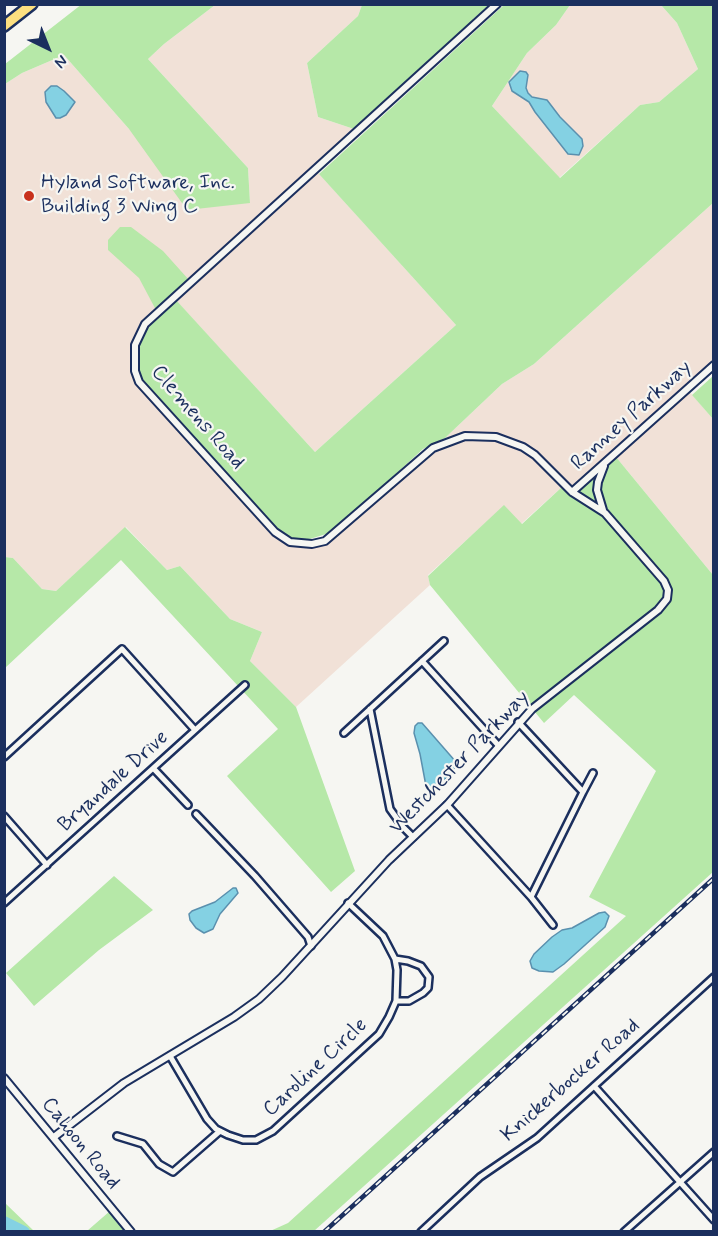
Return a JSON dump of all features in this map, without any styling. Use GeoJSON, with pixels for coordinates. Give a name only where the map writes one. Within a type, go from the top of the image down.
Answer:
{"type":"FeatureCollection","features":[{"type":"Feature","properties":{"kind":"highway"},"geometry":{"type":"LineString","coordinates":[[4,26],[32,4]]}},
{"type":"Feature","properties":{"kind":"street","name":"Clemens Road"},"geometry":{"type":"LineString","coordinates":[[447,441],[420,458],[325,541],[312,544],[290,542],[275,532],[139,382],[134,365],[135,345],[145,324],[497,4]]}},
{"type":"Feature","properties":{"kind":"street","name":"Ranney Parkway"},"geometry":{"type":"LineString","coordinates":[[572,492],[714,365]]}},
{"type":"Feature","properties":{"kind":"street","name":"Westchester Parkway"},"geometry":{"type":"LineString","coordinates":[[54,1137],[123,1083],[234,1017],[259,999],[311,946],[348,903],[447,805],[518,722],[661,607],[667,599],[668,590],[664,581],[605,513],[572,492],[535,455],[509,440],[465,436],[447,441]]}},
{"type":"Feature","properties":{"kind":"street"},"geometry":{"type":"LineString","coordinates":[[605,513],[597,490],[606,461]]}},
{"type":"Feature","properties":{"kind":"street"},"geometry":{"type":"LineString","coordinates":[[344,733],[444,641]]}},
{"type":"Feature","properties":{"kind":"street"},"geometry":{"type":"LineString","coordinates":[[4,757],[122,648],[195,730]]}},
{"type":"Feature","properties":{"kind":"street"},"geometry":{"type":"LineString","coordinates":[[422,661],[498,745]]}},
{"type":"Feature","properties":{"kind":"street","name":"Bryandale Drive"},"geometry":{"type":"LineString","coordinates":[[4,903],[245,685]]}},
{"type":"Feature","properties":{"kind":"street"},"geometry":{"type":"LineString","coordinates":[[370,709],[390,809],[413,837]]}},
{"type":"Feature","properties":{"kind":"street"},"geometry":{"type":"LineString","coordinates":[[518,722],[583,792]]}},
{"type":"Feature","properties":{"kind":"street"},"geometry":{"type":"LineString","coordinates":[[154,769],[188,805]]}},
{"type":"Feature","properties":{"kind":"street"},"geometry":{"type":"LineString","coordinates":[[531,897],[593,773]]}},
{"type":"Feature","properties":{"kind":"street"},"geometry":{"type":"LineString","coordinates":[[447,805],[531,897],[553,925]]}},
{"type":"Feature","properties":{"kind":"street"},"geometry":{"type":"LineString","coordinates":[[196,814],[262,884],[308,937],[311,946]]}},
{"type":"Feature","properties":{"kind":"street"},"geometry":{"type":"LineString","coordinates":[[4,816],[46,865]]}},
{"type":"Feature","properties":{"kind":"street","name":"Caroline Circle"},"geometry":{"type":"LineString","coordinates":[[220,1131],[243,1140],[256,1140],[273,1131],[379,1034],[389,1017],[396,1000],[395,959],[383,936],[348,903]]}},
{"type":"Feature","properties":{"kind":"street"},"geometry":{"type":"LineString","coordinates":[[395,959],[421,966],[429,977],[428,988],[423,993],[409,1001],[396,1000]]}},
{"type":"Feature","properties":{"kind":"street","name":"Knickerbocker Road"},"geometry":{"type":"LineString","coordinates":[[421,1232],[480,1177],[537,1138],[714,977]]}},
{"type":"Feature","properties":{"kind":"street"},"geometry":{"type":"LineString","coordinates":[[117,1136],[142,1144],[159,1164],[173,1172],[220,1131],[207,1119],[170,1056]]}},
{"type":"Feature","properties":{"kind":"street","name":"Cahoon Road"},"geometry":{"type":"LineString","coordinates":[[4,1078],[131,1232]]}},
{"type":"Feature","properties":{"kind":"street"},"geometry":{"type":"LineString","coordinates":[[594,1086],[714,1220]]}},
{"type":"Feature","properties":{"kind":"street"},"geometry":{"type":"LineString","coordinates":[[624,1232],[714,1152]]}},
{"type":"Feature","properties":{"kind":"shaded area"},"geometry":{"type":"Polygon","coordinates":[[[215,5],[362,5],[358,16],[307,63],[318,117],[354,129],[313,167],[456,325],[315,452],[172,296],[139,325],[130,348],[132,371],[138,384],[285,542],[295,546],[307,547],[325,543],[425,457],[456,441],[496,440],[512,445],[529,454],[562,487],[521,524],[504,506],[428,575],[430,585],[296,707],[250,661],[262,632],[230,619],[180,566],[167,570],[126,527],[56,591],[42,589],[13,558],[5,557],[5,84],[22,73],[64,55],[129,129],[250,203],[248,168],[148,59],[215,5]]]}},
{"type":"Feature","properties":{"kind":"shaded area"},"geometry":{"type":"Polygon","coordinates":[[[570,5],[661,5],[677,23],[698,69],[659,102],[640,105],[559,178],[492,106],[527,53],[556,25],[570,5]]]}},
{"type":"Feature","properties":{"kind":"shaded area"},"geometry":{"type":"Polygon","coordinates":[[[713,203],[713,361],[573,488],[536,452],[518,441],[495,434],[468,433],[445,438],[502,384],[534,364],[713,203]]]}},
{"type":"Feature","properties":{"kind":"shaded area"},"geometry":{"type":"Polygon","coordinates":[[[689,391],[713,419],[713,575],[616,457],[689,391]]]}},
{"type":"Feature","properties":{"kind":"green space"},"geometry":{"type":"Polygon","coordinates":[[[82,4],[215,5],[148,59],[248,168],[250,203],[187,210],[129,129],[64,55],[22,73],[5,84],[5,64],[82,4]]]}},
{"type":"Feature","properties":{"kind":"green space"},"geometry":{"type":"Polygon","coordinates":[[[362,5],[489,5],[473,19],[477,23],[436,60],[432,57],[354,129],[318,117],[307,63],[358,16],[362,5]]]}},
{"type":"Feature","properties":{"kind":"green space"},"geometry":{"type":"Polygon","coordinates":[[[504,5],[570,5],[556,25],[527,53],[492,106],[560,178],[640,105],[659,102],[698,69],[677,23],[661,5],[713,5],[713,203],[534,364],[502,384],[445,438],[423,449],[341,524],[326,534],[302,541],[289,537],[276,529],[142,380],[137,367],[138,345],[148,325],[176,300],[315,452],[456,325],[319,174],[504,5]]]}},
{"type":"Feature","properties":{"kind":"green space"},"geometry":{"type":"Polygon","coordinates":[[[120,227],[131,227],[163,251],[189,280],[156,310],[139,278],[108,250],[108,240],[120,227]]]}},
{"type":"Feature","properties":{"kind":"green space"},"geometry":{"type":"Polygon","coordinates":[[[713,376],[713,419],[692,395],[713,376]]]}},
{"type":"Feature","properties":{"kind":"green space"},"geometry":{"type":"Polygon","coordinates":[[[616,457],[713,575],[713,872],[314,1231],[268,1232],[288,1223],[626,916],[589,897],[656,771],[574,695],[544,723],[430,585],[428,576],[504,505],[522,524],[562,487],[573,497],[616,457]]]}},
{"type":"Feature","properties":{"kind":"green space"},"geometry":{"type":"Polygon","coordinates":[[[125,527],[167,570],[180,566],[230,619],[262,632],[250,661],[296,707],[355,871],[331,892],[227,776],[278,729],[121,560],[5,668],[5,557],[13,558],[42,589],[56,591],[125,527]]]}},
{"type":"Feature","properties":{"kind":"green space"},"geometry":{"type":"Polygon","coordinates":[[[114,876],[153,910],[99,950],[34,1006],[6,973],[114,876]]]}},
{"type":"Feature","properties":{"kind":"green space"},"geometry":{"type":"Polygon","coordinates":[[[5,1203],[34,1231],[5,1231],[5,1203]]]}},
{"type":"Feature","properties":{"kind":"green space"},"geometry":{"type":"Polygon","coordinates":[[[110,1211],[127,1231],[87,1231],[110,1211]]]}},
{"type":"Feature","properties":{"kind":"water"},"geometry":{"type":"Polygon","coordinates":[[[520,71],[528,75],[526,88],[528,93],[532,97],[547,100],[582,139],[583,146],[579,155],[568,154],[529,102],[512,91],[509,82],[520,71]]]}},
{"type":"Feature","properties":{"kind":"water"},"geometry":{"type":"Polygon","coordinates":[[[51,86],[57,86],[75,102],[66,115],[60,118],[56,118],[46,102],[45,92],[51,86]]]}},
{"type":"Feature","properties":{"kind":"water"},"geometry":{"type":"Polygon","coordinates":[[[418,723],[422,723],[456,762],[456,766],[449,775],[436,788],[429,790],[426,786],[414,733],[418,723]]]}},
{"type":"Feature","properties":{"kind":"water"},"geometry":{"type":"Polygon","coordinates":[[[236,888],[238,893],[220,914],[213,929],[204,933],[196,928],[189,914],[215,902],[236,888]]]}},
{"type":"Feature","properties":{"kind":"water"},"geometry":{"type":"Polygon","coordinates":[[[605,912],[609,916],[605,927],[564,964],[553,972],[532,968],[530,961],[534,954],[552,937],[562,930],[572,928],[605,912]]]}},
{"type":"Feature","properties":{"kind":"waterway"},"geometry":{"type":"LineString","coordinates":[[4,1222],[24,1232]]}},
{"type":"Feature","properties":{"kind":"railway"},"geometry":{"type":"LineString","coordinates":[[324,1232],[714,878]]}},
{"type":"Feature","properties":{"kind":"place","name":"Hyland Software, Inc. Building 3 Wing C"},"geometry":{"type":"Point","coordinates":[29,196]}}]}
